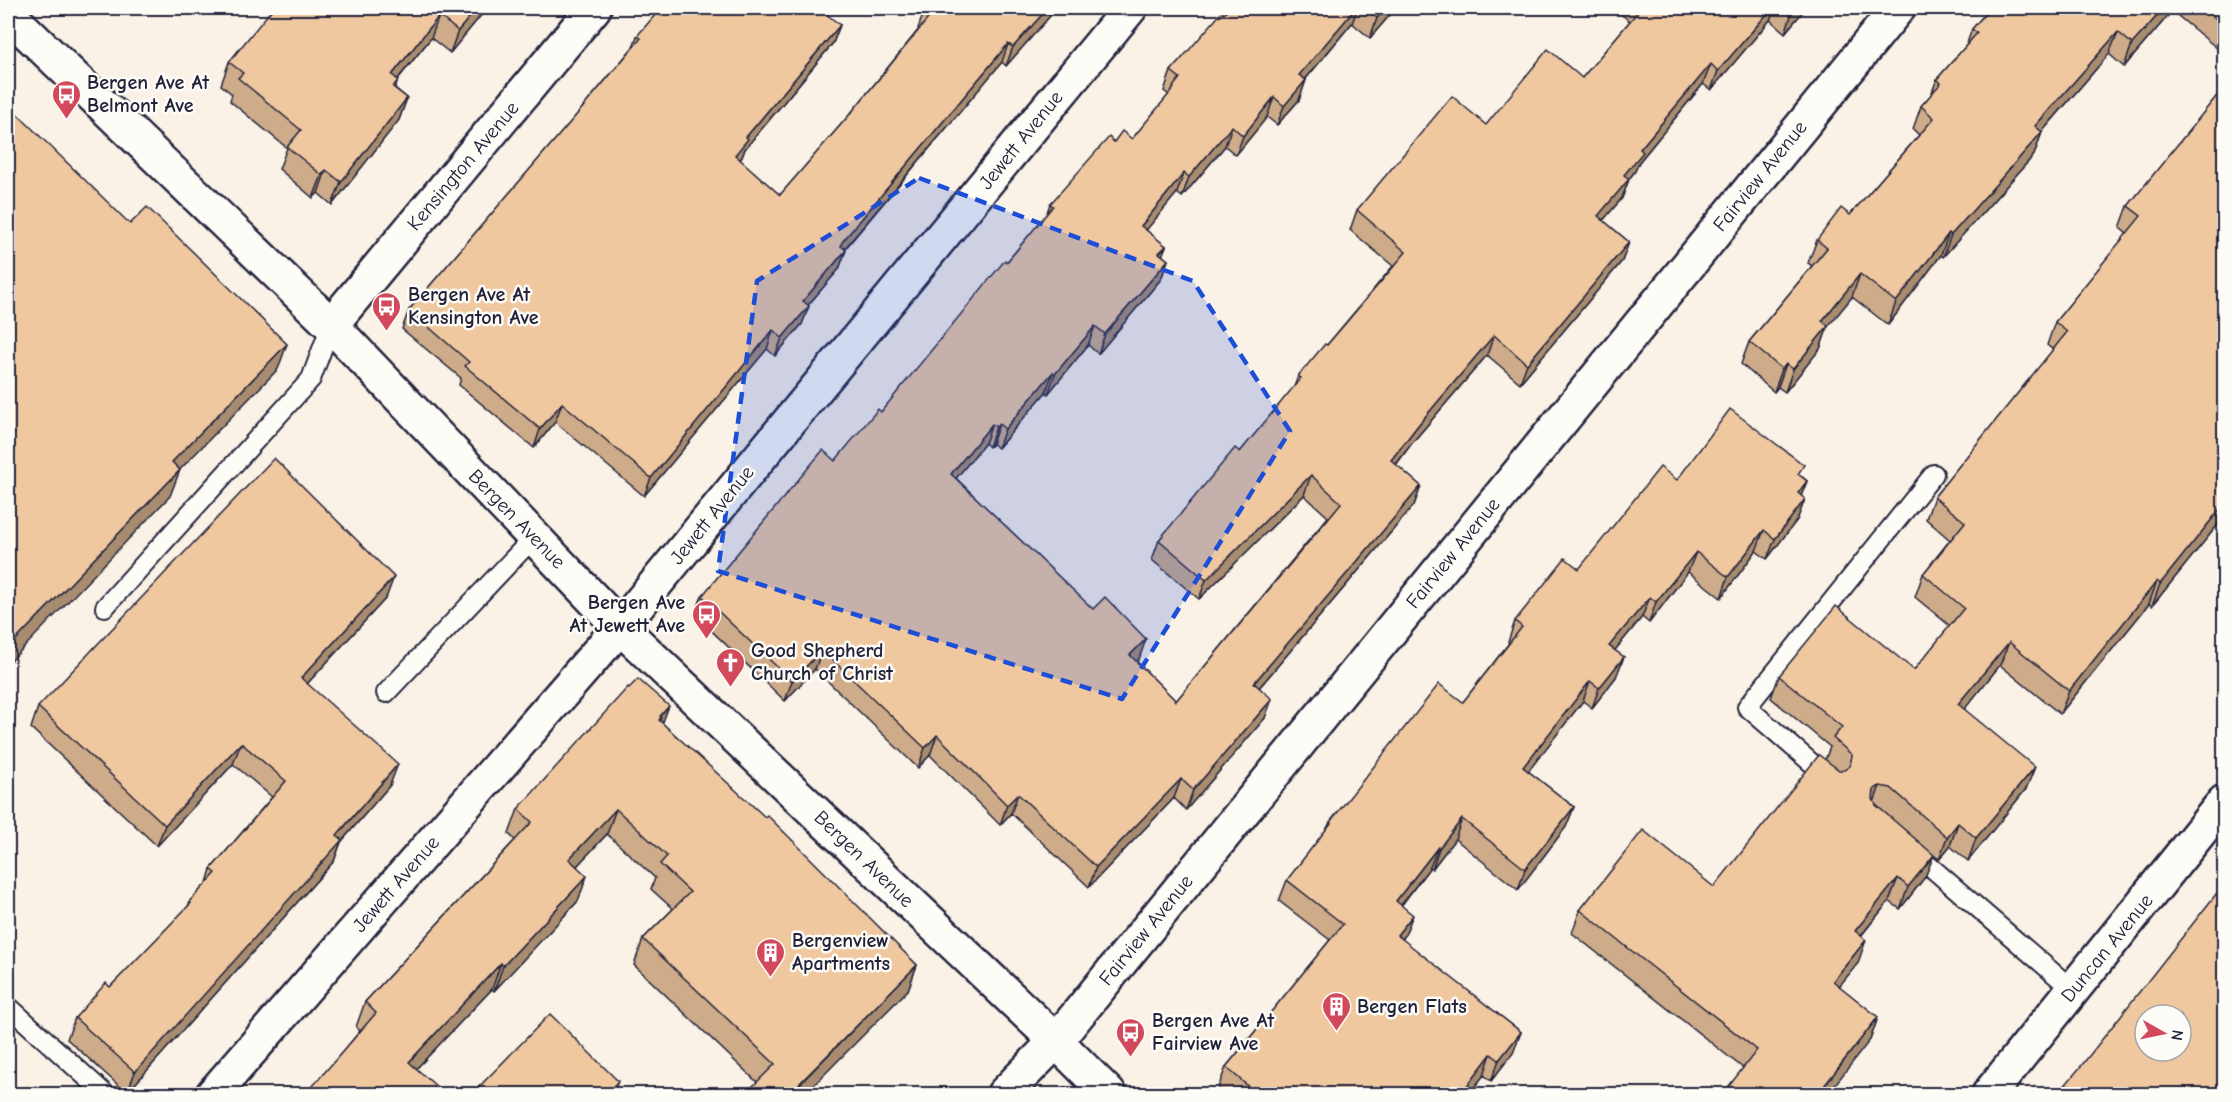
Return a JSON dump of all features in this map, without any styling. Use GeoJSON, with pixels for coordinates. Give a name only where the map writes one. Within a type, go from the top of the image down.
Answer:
{"type":"FeatureCollection","features":[{"type":"Feature","properties":{"kind":"street","name":"Kensington Avenue"},"geometry":{"type":"LineString","coordinates":[[331,325],[594,8]]}},
{"type":"Feature","properties":{"kind":"street","name":"Jewett Avenue"},"geometry":{"type":"LineString","coordinates":[[213,1095],[620,627],[1130,8]]}},
{"type":"Feature","properties":{"kind":"street","name":"Fairview Avenue"},"geometry":{"type":"LineString","coordinates":[[1004,1095],[1056,1041],[1898,8]]}},
{"type":"Feature","properties":{"kind":"street","name":"Bergen Avenue"},"geometry":{"type":"LineString","coordinates":[[8,14],[331,325],[620,627],[1056,1041],[1109,1095]]}},
{"type":"Feature","properties":{"kind":"street","name":"Duncan Avenue"},"geometry":{"type":"LineString","coordinates":[[1989,1095],[2224,802]]}},
{"type":"Feature","properties":{"kind":"lane"},"geometry":{"type":"LineString","coordinates":[[105,607],[311,380],[331,325]]}},
{"type":"Feature","properties":{"kind":"lane"},"geometry":{"type":"LineString","coordinates":[[1833,782],[1747,707],[1934,474]]}},
{"type":"Feature","properties":{"kind":"lane"},"geometry":{"type":"LineString","coordinates":[[386,693],[534,537]]}},
{"type":"Feature","properties":{"kind":"lane"},"geometry":{"type":"LineString","coordinates":[[1902,842],[2073,990]]}},
{"type":"Feature","properties":{"kind":"lane"},"geometry":{"type":"LineString","coordinates":[[8,1006],[105,1095]]}},
{"type":"Feature","properties":{"kind":"highlighted area"},"geometry":{"type":"Polygon","coordinates":[[[919,178],[1193,281],[1290,431],[1122,699],[718,571],[757,281],[919,178]]]}},
{"type":"Feature","properties":{"kind":"building"},"geometry":{"type":"Polygon","coordinates":[[[273,8],[477,8],[458,31],[439,16],[392,75],[398,80],[393,87],[407,98],[341,182],[326,170],[322,175],[287,147],[301,130],[238,78],[243,73],[229,62],[273,8]]]}},
{"type":"Feature","properties":{"kind":"building"},"geometry":{"type":"Polygon","coordinates":[[[661,8],[819,8],[840,25],[746,137],[748,139],[735,155],[780,195],[931,15],[925,10],[927,8],[1048,8],[1013,47],[1008,44],[842,242],[841,246],[846,250],[803,301],[809,306],[782,338],[773,330],[651,478],[562,403],[540,429],[465,366],[469,362],[409,310],[641,38],[637,36],[661,8]]]}},
{"type":"Feature","properties":{"kind":"building"},"geometry":{"type":"Polygon","coordinates":[[[1229,8],[1356,8],[1299,75],[1306,80],[1284,106],[1274,97],[1243,136],[1232,126],[1189,177],[1184,173],[1141,226],[1166,246],[1159,253],[1168,260],[1105,334],[1095,326],[1005,429],[999,424],[996,427],[992,424],[951,474],[1093,609],[1105,597],[1146,639],[1130,655],[1176,701],[1341,503],[1311,475],[1206,580],[1159,540],[1235,448],[1240,452],[1301,378],[1298,376],[1406,252],[1357,210],[1452,96],[1486,125],[1548,49],[1582,78],[1641,8],[1772,8],[1718,71],[1711,64],[1640,149],[1643,152],[1624,175],[1629,179],[1598,216],[1629,242],[1527,364],[1494,335],[1391,460],[1421,486],[1254,683],[1272,699],[1193,790],[1181,779],[1096,867],[1018,794],[1007,805],[937,735],[925,748],[822,650],[792,681],[702,596],[823,450],[835,461],[878,409],[881,412],[1005,260],[1007,262],[1053,206],[1050,204],[1109,137],[1114,142],[1122,131],[1132,139],[1180,78],[1171,71],[1222,12],[1224,14],[1229,8]]]}},
{"type":"Feature","properties":{"kind":"building"},"geometry":{"type":"Polygon","coordinates":[[[1365,8],[1386,8],[1377,18],[1365,8]]]}},
{"type":"Feature","properties":{"kind":"building"},"geometry":{"type":"Polygon","coordinates":[[[1786,8],[1797,8],[1792,13],[1786,8]]]}},
{"type":"Feature","properties":{"kind":"building"},"geometry":{"type":"Polygon","coordinates":[[[1990,8],[2164,8],[2132,44],[2118,32],[2035,126],[2042,132],[1951,235],[1949,233],[1896,302],[1860,274],[1822,321],[1828,326],[1793,369],[1786,364],[1782,369],[1749,342],[1827,248],[1817,240],[1841,208],[1850,215],[1934,118],[1921,106],[1941,83],[1937,79],[1977,33],[1972,29],[1990,8]]]}},
{"type":"Feature","properties":{"kind":"building"},"geometry":{"type":"Polygon","coordinates":[[[2203,8],[2224,8],[2224,25],[2203,8]]]}},
{"type":"Feature","properties":{"kind":"building"},"geometry":{"type":"Polygon","coordinates":[[[2224,87],[2224,504],[2160,584],[2157,581],[2069,691],[2009,642],[1958,704],[2035,767],[1976,838],[1958,823],[1947,837],[1891,788],[1880,786],[1874,789],[1873,799],[1876,805],[1934,855],[1908,887],[1898,878],[1855,931],[1866,940],[1833,981],[1878,1017],[1817,1095],[1722,1095],[1757,1050],[1580,910],[1643,830],[1714,887],[1819,755],[1839,770],[1850,766],[1852,755],[1833,738],[1842,727],[1779,676],[1836,606],[1914,670],[1964,608],[1923,574],[1965,522],[1934,497],[2067,332],[2055,322],[2141,216],[2128,206],[2224,87]]]}},
{"type":"Feature","properties":{"kind":"building"},"geometry":{"type":"Polygon","coordinates":[[[8,105],[130,224],[147,207],[287,344],[172,462],[180,470],[8,648],[8,105]]]}},
{"type":"Feature","properties":{"kind":"building"},"geometry":{"type":"Polygon","coordinates":[[[1730,409],[1804,465],[1798,474],[1807,481],[1798,493],[1805,499],[1775,539],[1764,530],[1728,577],[1696,552],[1656,602],[1650,597],[1609,646],[1624,657],[1599,688],[1590,681],[1523,767],[1574,807],[1525,869],[1462,819],[1396,901],[1413,915],[1397,935],[1521,1032],[1499,1060],[1491,1054],[1460,1095],[1258,1095],[1226,1067],[1343,924],[1287,880],[1439,684],[1463,702],[1522,627],[1515,621],[1565,558],[1579,569],[1660,467],[1677,480],[1730,409]]]}},
{"type":"Feature","properties":{"kind":"building"},"geometry":{"type":"Polygon","coordinates":[[[274,458],[394,577],[301,678],[398,764],[337,835],[342,840],[135,1072],[75,1018],[106,983],[110,987],[191,903],[190,901],[216,873],[211,869],[286,781],[241,743],[165,825],[38,707],[274,458]]]}},
{"type":"Feature","properties":{"kind":"building"},"geometry":{"type":"Polygon","coordinates":[[[638,679],[669,706],[659,720],[765,817],[767,815],[917,965],[790,1095],[744,1095],[775,1064],[643,939],[690,892],[660,864],[667,856],[616,809],[569,859],[587,876],[503,966],[501,963],[409,1062],[446,1095],[305,1095],[376,1013],[365,1002],[532,822],[518,809],[628,687],[638,679]]]}},
{"type":"Feature","properties":{"kind":"building"},"geometry":{"type":"Polygon","coordinates":[[[2224,884],[2224,1095],[2057,1095],[2082,1065],[2224,884]]]}},
{"type":"Feature","properties":{"kind":"building"},"geometry":{"type":"Polygon","coordinates":[[[550,1014],[618,1081],[605,1095],[471,1095],[550,1014]]]}},
{"type":"Feature","properties":{"kind":"building"},"geometry":{"type":"Polygon","coordinates":[[[1065,1087],[1072,1095],[1058,1095],[1065,1087]]]}},
{"type":"Feature","properties":{"kind":"place","name":"Bergen Ave At Belmont Ave"},"geometry":{"type":"Point","coordinates":[66,120]}},
{"type":"Feature","properties":{"kind":"place","name":"Bergen Ave At Kensington Ave"},"geometry":{"type":"Point","coordinates":[387,332]}},
{"type":"Feature","properties":{"kind":"place","name":"Bergen Ave At Jewett Ave"},"geometry":{"type":"Point","coordinates":[706,640]}},
{"type":"Feature","properties":{"kind":"place","name":"Good Shepherd Church of Christ"},"geometry":{"type":"Point","coordinates":[730,688]}},
{"type":"Feature","properties":{"kind":"place","name":"Bergenview Apartments"},"geometry":{"type":"Point","coordinates":[771,978]}},
{"type":"Feature","properties":{"kind":"place","name":"Bergen Flats"},"geometry":{"type":"Point","coordinates":[1336,1032]}},
{"type":"Feature","properties":{"kind":"place","name":"Bergen Ave At Fairview Ave"},"geometry":{"type":"Point","coordinates":[1131,1058]}}]}
